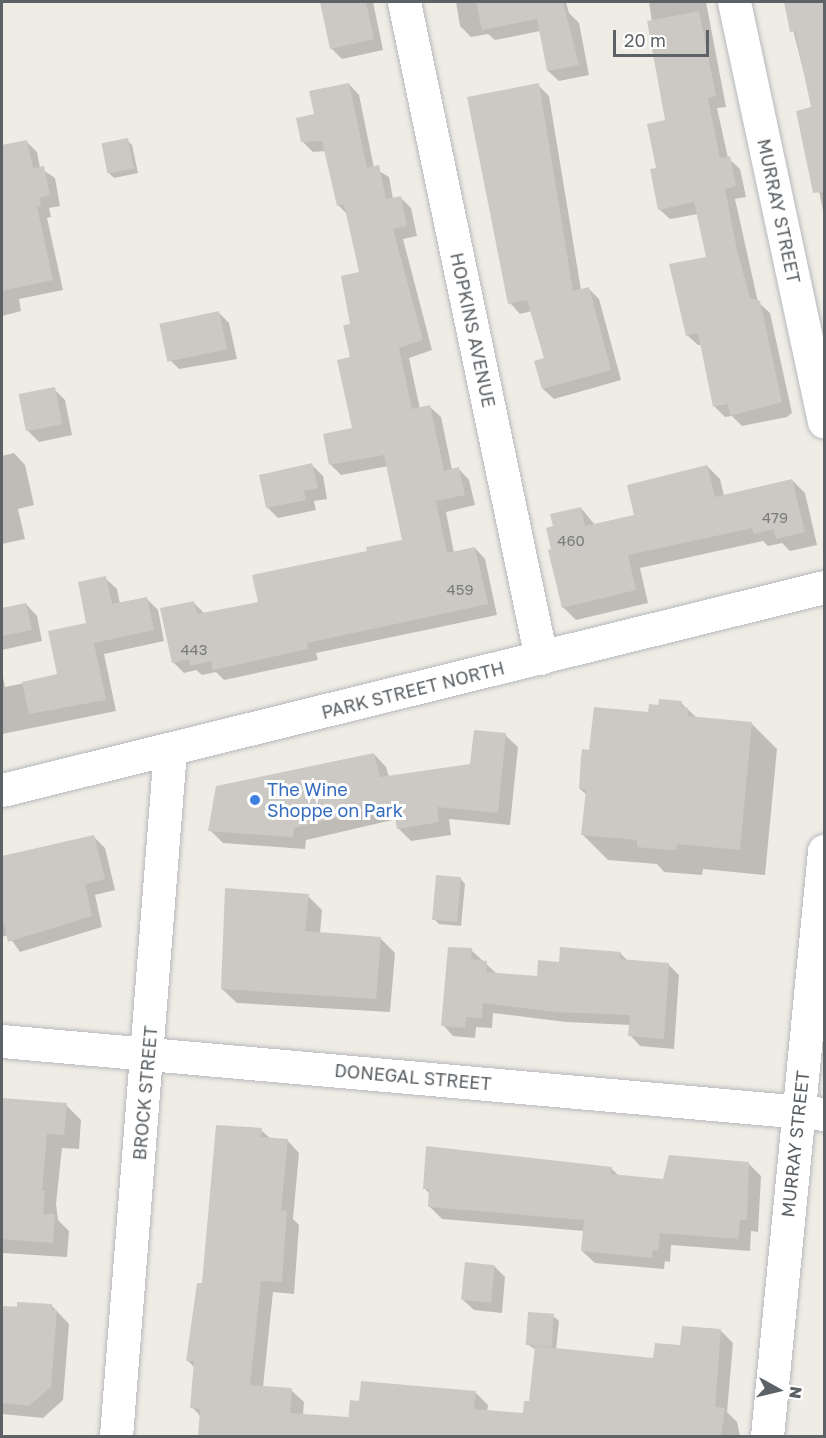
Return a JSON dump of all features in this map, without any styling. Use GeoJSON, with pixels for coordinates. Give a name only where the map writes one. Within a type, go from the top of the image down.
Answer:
{"type":"FeatureCollection","features":[{"type":"Feature","properties":{"kind":"street","name":"HOPKINS AVENUE"},"geometry":{"type":"LineString","coordinates":[[404,2],[541,658]]}},
{"type":"Feature","properties":{"kind":"street","name":"MURRAY STREET"},"geometry":{"type":"LineString","coordinates":[[734,2],[825,421]]}},
{"type":"Feature","properties":{"kind":"street","name":"PARK STREET NORTH"},"geometry":{"type":"LineString","coordinates":[[2,790],[825,587]]}},
{"type":"Feature","properties":{"kind":"street","name":"BROCK STREET"},"geometry":{"type":"LineString","coordinates":[[116,1437],[148,1053],[170,750]]}},
{"type":"Feature","properties":{"kind":"street","name":"MURRAY STREET"},"geometry":{"type":"LineString","coordinates":[[767,1437],[811,1112],[825,851]]}},
{"type":"Feature","properties":{"kind":"street","name":"DONEGAL STREET"},"geometry":{"type":"LineString","coordinates":[[2,1041],[811,1112]]}},
{"type":"Feature","properties":{"kind":"building"},"geometry":{"type":"Polygon","coordinates":[[[320,2],[366,2],[374,39],[330,49],[320,2]]]}},
{"type":"Feature","properties":{"kind":"building"},"geometry":{"type":"Polygon","coordinates":[[[476,2],[563,2],[579,65],[547,71],[537,19],[482,30],[476,2]]]}},
{"type":"Feature","properties":{"kind":"building"},"geometry":{"type":"Polygon","coordinates":[[[784,2],[825,2],[825,192],[813,193],[796,111],[811,107],[795,31],[790,32],[784,2]]]}},
{"type":"Feature","properties":{"kind":"building"},"geometry":{"type":"Polygon","coordinates":[[[699,11],[716,96],[708,98],[720,158],[730,156],[736,186],[725,189],[737,250],[750,298],[760,301],[782,402],[730,416],[728,404],[713,407],[698,333],[686,336],[669,264],[706,257],[694,202],[658,210],[650,169],[656,168],[647,124],[665,120],[647,21],[699,11]]]}},
{"type":"Feature","properties":{"kind":"building"},"geometry":{"type":"Polygon","coordinates":[[[349,83],[367,168],[379,165],[386,199],[401,196],[407,226],[393,229],[423,340],[399,348],[412,409],[430,405],[444,471],[459,467],[465,495],[436,501],[447,553],[475,547],[488,604],[307,643],[308,649],[213,670],[211,661],[190,666],[189,659],[172,663],[160,608],[194,601],[197,614],[258,602],[252,575],[367,551],[366,547],[402,540],[384,455],[329,465],[323,434],[352,428],[337,360],[350,357],[343,325],[350,324],[341,276],[359,272],[344,204],[337,206],[322,141],[301,142],[296,118],[314,114],[309,91],[349,83]]]}},
{"type":"Feature","properties":{"kind":"building"},"geometry":{"type":"Polygon","coordinates":[[[539,83],[573,291],[589,287],[611,370],[542,389],[534,361],[544,358],[527,300],[508,304],[467,97],[539,83]]]}},
{"type":"Feature","properties":{"kind":"building"},"geometry":{"type":"Polygon","coordinates":[[[128,138],[134,168],[107,174],[101,143],[128,138]]]}},
{"type":"Feature","properties":{"kind":"building"},"geometry":{"type":"Polygon","coordinates":[[[27,140],[33,168],[44,166],[50,195],[39,198],[41,207],[37,207],[53,280],[2,291],[2,145],[27,140]]]}},
{"type":"Feature","properties":{"kind":"building"},"geometry":{"type":"Polygon","coordinates":[[[219,311],[227,349],[167,362],[159,324],[219,311]]]}},
{"type":"Feature","properties":{"kind":"building"},"geometry":{"type":"Polygon","coordinates":[[[55,387],[62,424],[26,431],[19,394],[55,387]]]}},
{"type":"Feature","properties":{"kind":"building"},"geometry":{"type":"Polygon","coordinates":[[[312,463],[318,488],[304,491],[306,500],[266,508],[259,475],[312,463]]]}},
{"type":"Feature","properties":{"kind":"building"},"geometry":{"type":"Polygon","coordinates":[[[707,465],[715,497],[792,479],[805,532],[776,539],[773,529],[754,534],[752,528],[628,555],[636,590],[562,608],[548,550],[551,549],[546,528],[553,526],[550,514],[581,507],[585,526],[634,515],[627,485],[707,465]]]}},
{"type":"Feature","properties":{"kind":"building"},"geometry":{"type":"Polygon","coordinates":[[[106,576],[112,604],[147,597],[154,630],[94,643],[106,700],[29,714],[22,682],[57,674],[48,631],[86,623],[78,582],[106,576]]]}},
{"type":"Feature","properties":{"kind":"building"},"geometry":{"type":"Polygon","coordinates":[[[26,603],[32,630],[2,636],[2,608],[26,603]]]}},
{"type":"Feature","properties":{"kind":"building"},"geometry":{"type":"Polygon","coordinates":[[[659,699],[682,701],[681,707],[688,708],[688,716],[752,722],[740,850],[677,844],[676,850],[668,850],[637,847],[637,840],[581,835],[586,790],[579,789],[581,757],[582,749],[589,750],[594,707],[648,712],[649,704],[658,705],[659,699]]]}},
{"type":"Feature","properties":{"kind":"building"},"geometry":{"type":"Polygon","coordinates":[[[474,730],[506,733],[498,813],[437,807],[439,822],[397,829],[393,804],[294,828],[293,837],[208,831],[216,786],[374,753],[380,777],[470,764],[474,730]]]}},
{"type":"Feature","properties":{"kind":"building"},"geometry":{"type":"Polygon","coordinates":[[[94,835],[105,879],[85,884],[92,916],[8,942],[2,915],[2,856],[94,835]]]}},
{"type":"Feature","properties":{"kind":"building"},"geometry":{"type":"Polygon","coordinates":[[[436,875],[461,877],[457,922],[432,920],[436,875]]]}},
{"type":"Feature","properties":{"kind":"building"},"geometry":{"type":"Polygon","coordinates":[[[225,888],[309,894],[305,931],[381,937],[376,999],[221,989],[225,888]]]}},
{"type":"Feature","properties":{"kind":"building"},"geometry":{"type":"Polygon","coordinates":[[[448,947],[472,948],[471,959],[487,961],[486,972],[537,976],[538,960],[559,962],[560,947],[621,952],[620,959],[669,963],[664,1039],[628,1036],[630,1015],[555,1012],[483,1003],[482,1018],[466,1017],[465,1028],[441,1026],[448,947]]]}},
{"type":"Feature","properties":{"kind":"building"},"geometry":{"type":"Polygon","coordinates":[[[2,1098],[67,1103],[64,1135],[47,1134],[42,1191],[45,1191],[43,1214],[55,1214],[53,1243],[2,1239],[2,1098]]]}},
{"type":"Feature","properties":{"kind":"building"},"geometry":{"type":"Polygon","coordinates":[[[216,1125],[262,1128],[261,1137],[288,1139],[281,1210],[287,1211],[282,1282],[261,1281],[250,1385],[292,1388],[290,1413],[348,1417],[348,1423],[350,1400],[359,1401],[361,1381],[476,1391],[474,1409],[523,1413],[524,1401],[529,1401],[535,1346],[653,1358],[655,1343],[680,1345],[682,1326],[721,1329],[715,1407],[725,1408],[721,1437],[198,1437],[200,1409],[190,1408],[194,1361],[186,1361],[197,1283],[202,1283],[216,1125]]]}},
{"type":"Feature","properties":{"kind":"building"},"geometry":{"type":"Polygon","coordinates":[[[426,1146],[612,1167],[611,1174],[663,1179],[669,1155],[749,1162],[747,1220],[740,1220],[738,1239],[660,1233],[658,1251],[653,1250],[652,1258],[581,1251],[584,1220],[428,1207],[429,1189],[423,1189],[426,1146]]]}},
{"type":"Feature","properties":{"kind":"building"},"geometry":{"type":"Polygon","coordinates":[[[465,1262],[495,1265],[491,1303],[461,1300],[465,1262]]]}},
{"type":"Feature","properties":{"kind":"building"},"geometry":{"type":"Polygon","coordinates":[[[17,1302],[52,1304],[52,1310],[57,1310],[51,1387],[29,1406],[2,1403],[2,1306],[17,1307],[17,1302]]]}},
{"type":"Feature","properties":{"kind":"building"},"geometry":{"type":"Polygon","coordinates":[[[528,1312],[554,1314],[552,1347],[526,1345],[528,1312]]]}},
{"type":"Feature","properties":{"kind":"place","name":"The Wine Shoppe on Park"},"geometry":{"type":"Point","coordinates":[255,800]}}]}
